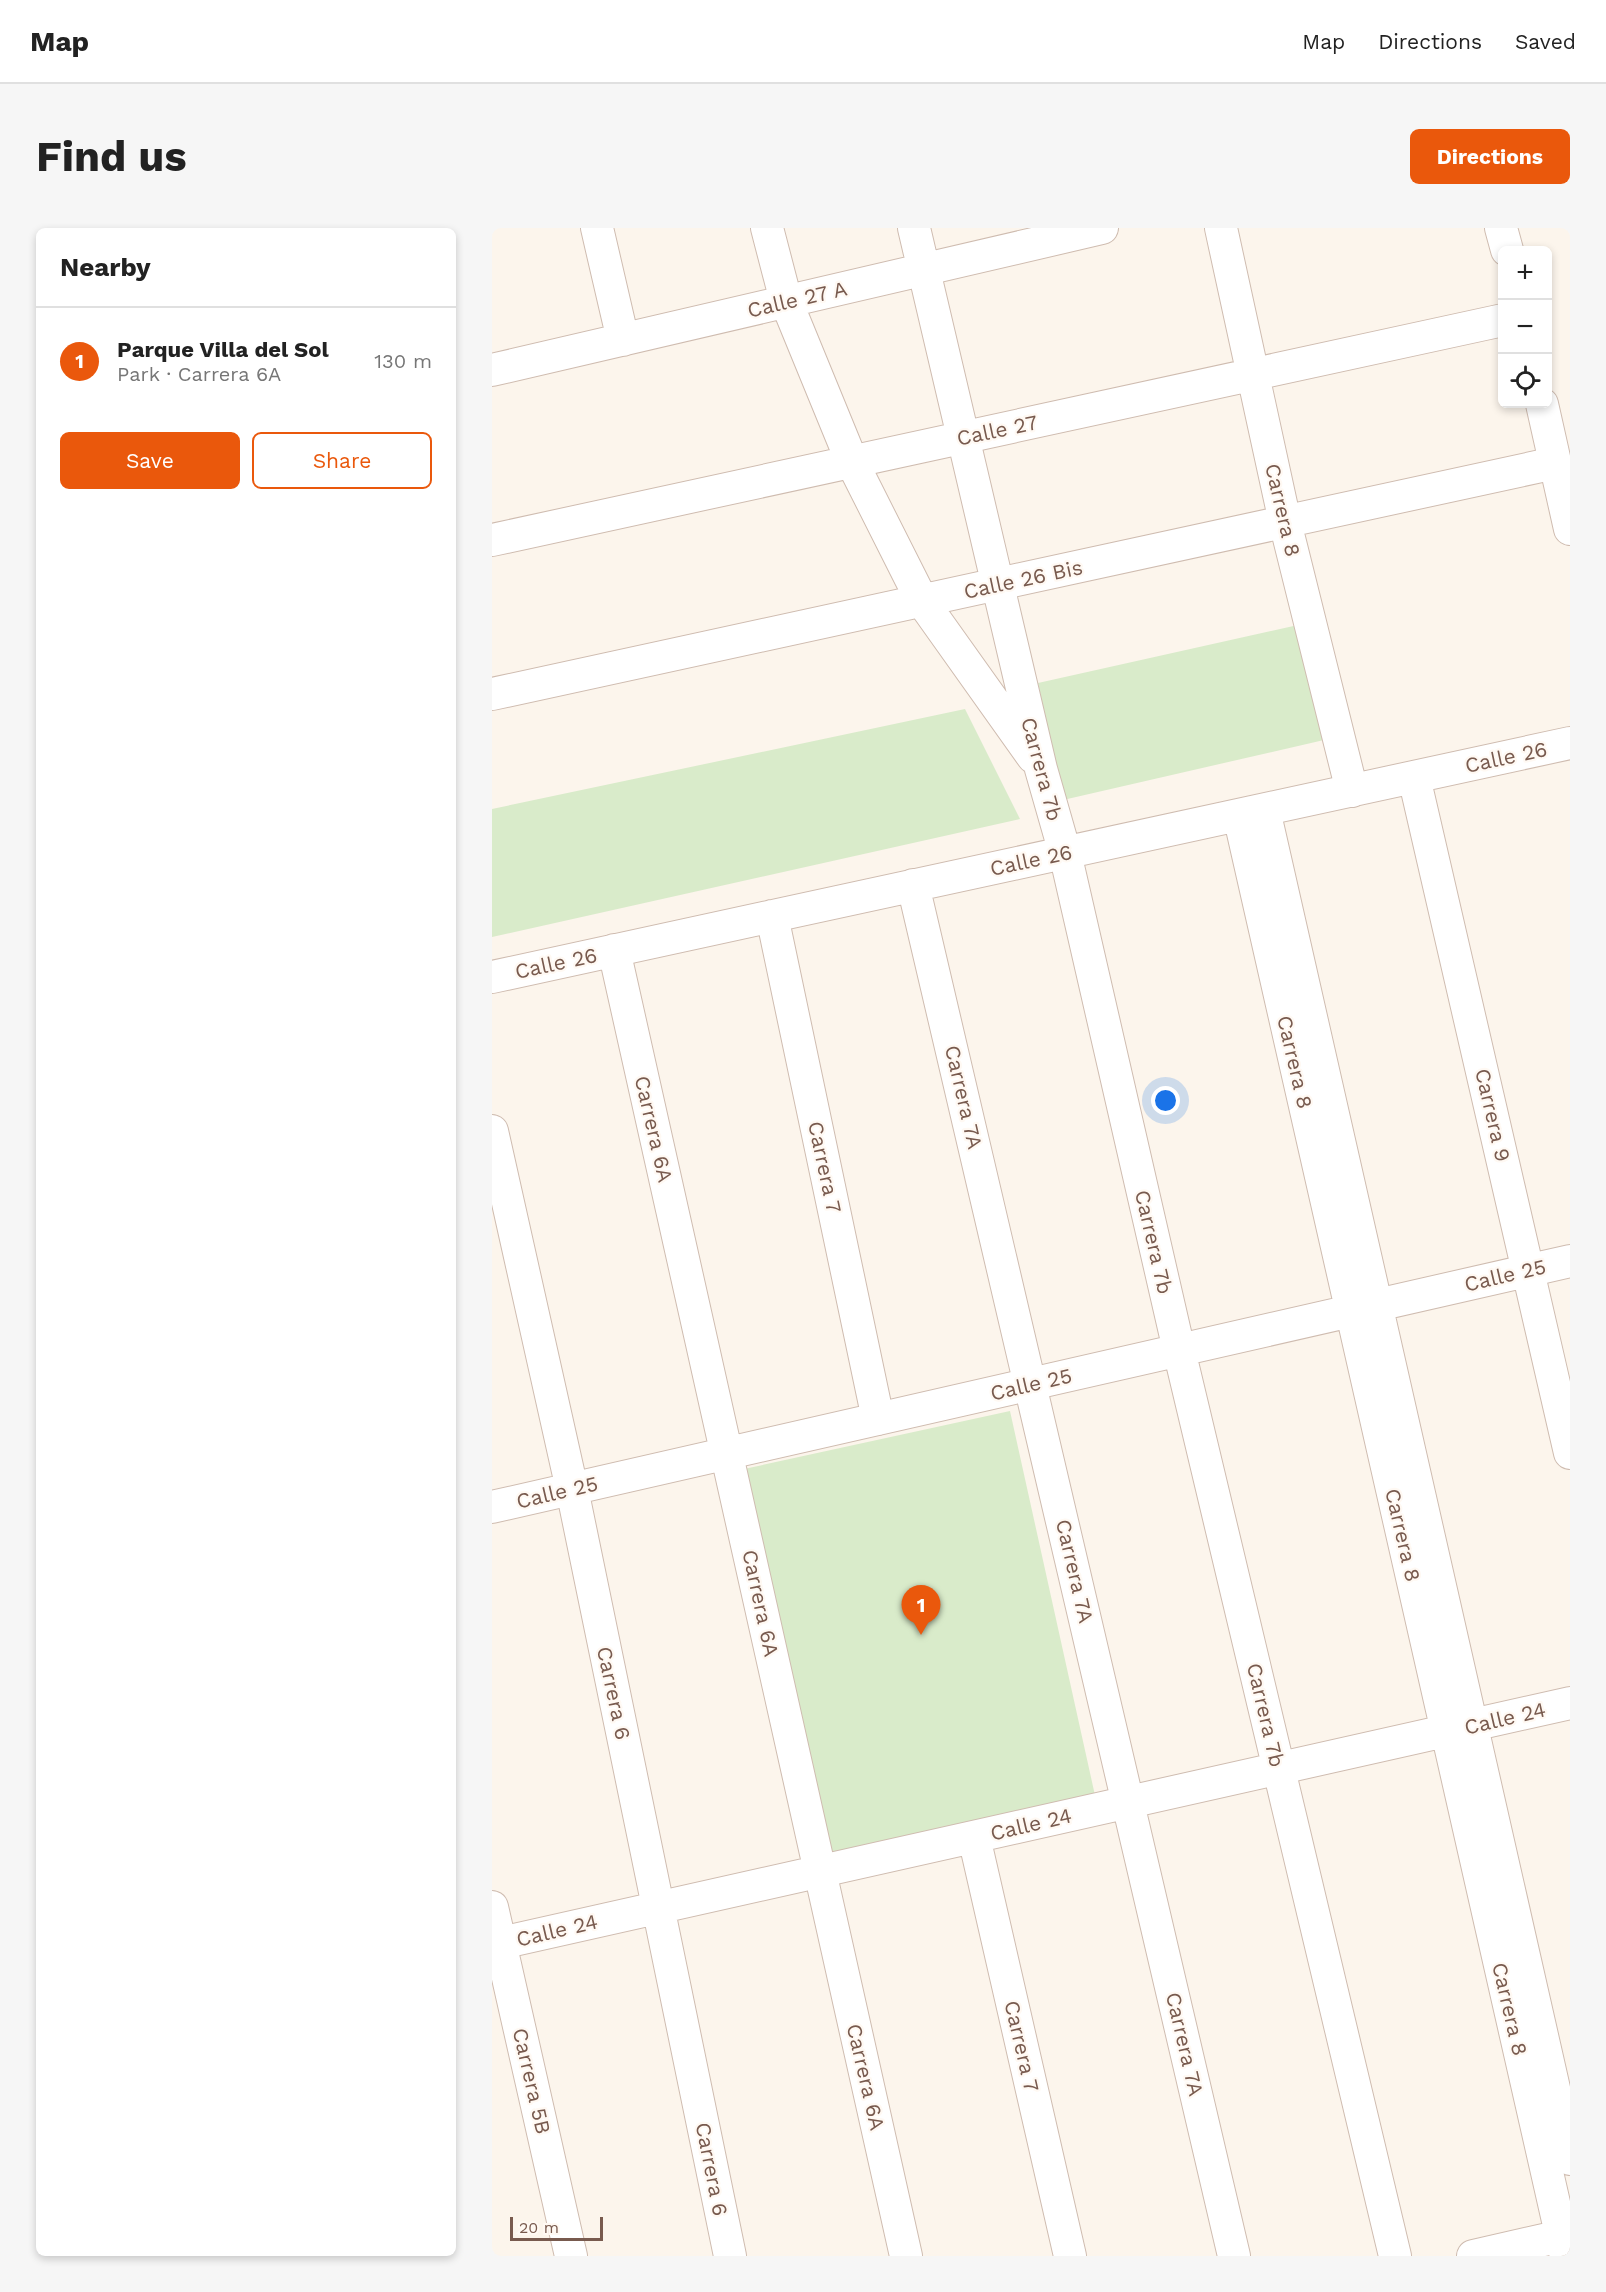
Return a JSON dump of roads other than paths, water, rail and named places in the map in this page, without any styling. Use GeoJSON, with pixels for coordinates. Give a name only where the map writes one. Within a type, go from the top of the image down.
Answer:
{"type":"FeatureCollection","features":[{"type":"Feature","properties":{"kind":"street"},"geometry":{"type":"LineString","coordinates":[[597,228],[623,340]]}},
{"type":"Feature","properties":{"kind":"street"},"geometry":{"type":"LineString","coordinates":[[767,228],[786,302],[852,462],[922,601],[1041,769]]}},
{"type":"Feature","properties":{"kind":"street","name":"Carrera 7b"},"geometry":{"type":"LineString","coordinates":[[914,228],[1041,769],[1065,853],[1179,1350],[1395,2256]]}},
{"type":"Feature","properties":{"kind":"street","name":"Calle 27 A"},"geometry":{"type":"LineString","coordinates":[[492,370],[786,302],[1071,232],[1102,228]]}},
{"type":"Feature","properties":{"kind":"street","name":"Carrera 8"},"geometry":{"type":"LineString","coordinates":[[1221,228],[1285,522],[1352,791]]}},
{"type":"Feature","properties":{"kind":"street"},"geometry":{"type":"LineString","coordinates":[[1501,228],[1506,246]]}},
{"type":"Feature","properties":{"kind":"street","name":"Calle 27"},"geometry":{"type":"LineString","coordinates":[[492,540],[1498,321]]}},
{"type":"Feature","properties":{"kind":"street"},"geometry":{"type":"LineString","coordinates":[[1543,408],[1570,529]]}},
{"type":"Feature","properties":{"kind":"street","name":"Calle 26 Bis"},"geometry":{"type":"LineString","coordinates":[[492,694],[1555,463]]}},
{"type":"Feature","properties":{"kind":"street","name":"Calle 26"},"geometry":{"type":"LineString","coordinates":[[492,976],[1570,743]]}},
{"type":"Feature","properties":{"kind":"street","name":"Carrera 9"},"geometry":{"type":"LineString","coordinates":[[1414,777],[1570,1453]]}},
{"type":"Feature","properties":{"kind":"street","name":"Carrera 8"},"geometry":{"type":"LineString","coordinates":[[1252,812],[1459,1728],[1566,2242]]}},
{"type":"Feature","properties":{"kind":"street","name":"Carrera 7A"},"geometry":{"type":"LineString","coordinates":[[914,885],[1234,2256]]}},
{"type":"Feature","properties":{"kind":"street","name":"Carrera 7"},"geometry":{"type":"LineString","coordinates":[[772,916],[878,1419]]}},
{"type":"Feature","properties":{"kind":"street","name":"Carrera 6A"},"geometry":{"type":"LineString","coordinates":[[614,950],[906,2256]]}},
{"type":"Feature","properties":{"kind":"street","name":"Carrera 6"},"geometry":{"type":"LineString","coordinates":[[492,1131],[572,1489],[730,2256]]}},
{"type":"Feature","properties":{"kind":"street","name":"Calle 25"},"geometry":{"type":"LineString","coordinates":[[492,1507],[1570,1260]]}},
{"type":"Feature","properties":{"kind":"street","name":"Calle 24"},"geometry":{"type":"LineString","coordinates":[[496,1944],[1570,1703]]}},
{"type":"Feature","properties":{"kind":"street"},"geometry":{"type":"LineString","coordinates":[[1459,1728],[1570,2159]]}},
{"type":"Feature","properties":{"kind":"street","name":"Carrera 7"},"geometry":{"type":"LineString","coordinates":[[974,1837],[1070,2256]]}},
{"type":"Feature","properties":{"kind":"street","name":"Carrera 5B"},"geometry":{"type":"LineString","coordinates":[[492,1907],[496,1944],[572,2256]]}},
{"type":"Feature","properties":{"kind":"street"},"geometry":{"type":"LineString","coordinates":[[1473,2256],[1566,2242]]}},
{"type":"Feature","properties":{"kind":"place","name":"Parque Villa del Sol"},"geometry":{"type":"Point","coordinates":[921,1635]}}]}
